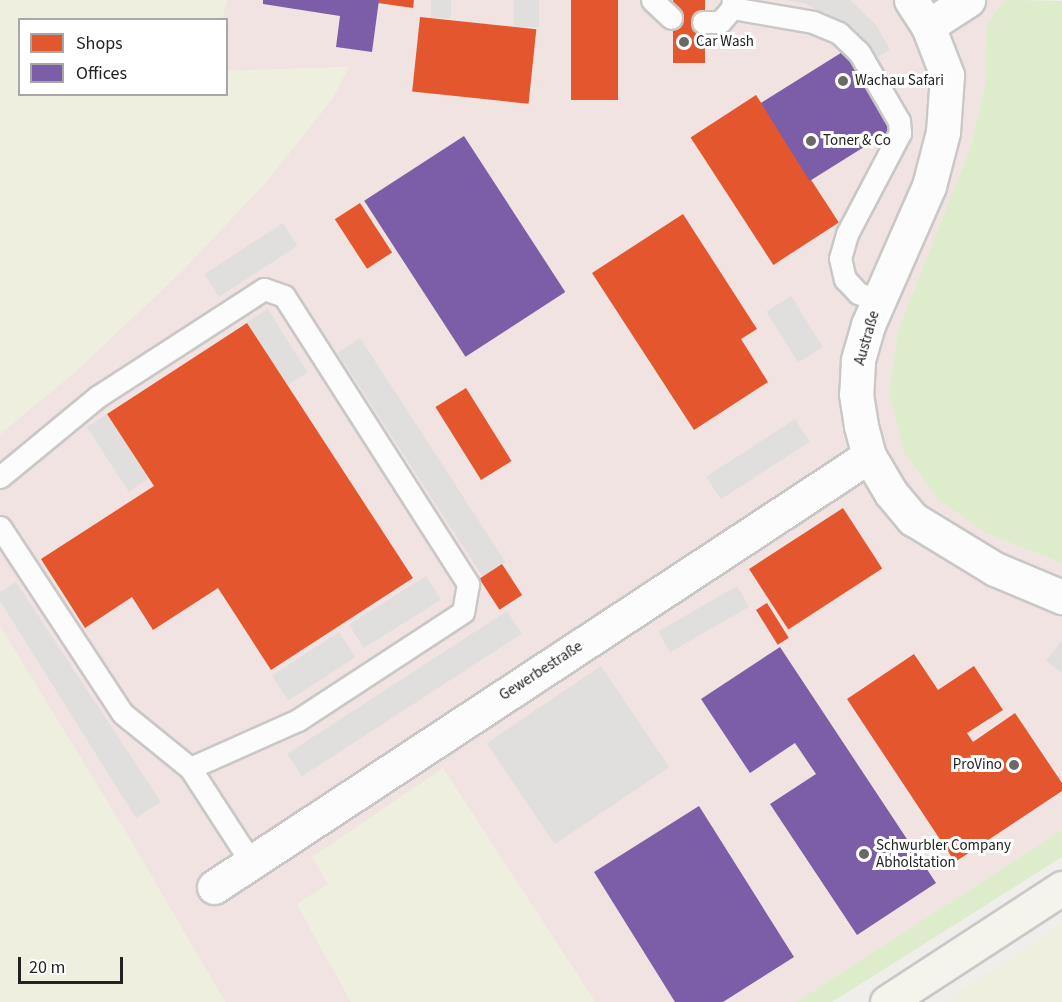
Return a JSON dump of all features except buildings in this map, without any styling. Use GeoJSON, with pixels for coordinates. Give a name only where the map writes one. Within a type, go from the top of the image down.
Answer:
{"type":"FeatureCollection","features":[{"type":"Feature","properties":{"kind":"main road"},"geometry":{"type":"LineString","coordinates":[[887,1002],[1062,888]]}},
{"type":"Feature","properties":{"kind":"street","name":"Austraße"},"geometry":{"type":"LineString","coordinates":[[968,0],[920,13],[947,75],[943,132],[929,186],[868,325],[858,361],[856,394],[869,456],[891,493],[913,519],[995,569],[1062,597]]}},
{"type":"Feature","properties":{"kind":"street","name":"Gewerbestraße"},"geometry":{"type":"LineString","coordinates":[[214,887],[869,456]]}},
{"type":"Feature","properties":{"kind":"lane"},"geometry":{"type":"LineString","coordinates":[[652,0],[670,18]]}},
{"type":"Feature","properties":{"kind":"lane"},"geometry":{"type":"LineString","coordinates":[[703,22],[720,22],[733,4],[813,22],[839,33],[859,52],[899,121],[900,133],[847,234],[840,258],[845,279],[858,293],[878,301]]}},
{"type":"Feature","properties":{"kind":"lane"},"geometry":{"type":"LineString","coordinates":[[0,477],[97,397],[264,289],[284,296],[468,584],[465,603],[463,612],[298,720],[190,768]]}},
{"type":"Feature","properties":{"kind":"lane"},"geometry":{"type":"LineString","coordinates":[[0,527],[122,713],[190,768],[251,862]]}},
{"type":"Feature","properties":{"kind":"shaded area"},"geometry":{"type":"Polygon","coordinates":[[[227,0],[1012,0],[1003,3],[987,24],[985,85],[971,146],[898,330],[889,392],[988,534],[1062,563],[1062,830],[796,1002],[595,1002],[443,768],[328,884],[297,904],[351,1002],[225,1002],[124,829],[0,626],[0,434],[74,373],[181,272],[267,181],[332,99],[348,67],[228,71],[228,18],[222,18],[227,0]]]}},
{"type":"Feature","properties":{"kind":"shaded area"},"geometry":{"type":"Polygon","coordinates":[[[431,0],[451,0],[451,18],[431,18],[431,0]]]}},
{"type":"Feature","properties":{"kind":"shaded area"},"geometry":{"type":"Polygon","coordinates":[[[514,0],[539,0],[539,27],[514,27],[514,0]]]}},
{"type":"Feature","properties":{"kind":"shaded area"},"geometry":{"type":"Polygon","coordinates":[[[786,0],[850,0],[876,25],[890,50],[874,59],[853,27],[847,29],[807,4],[786,0]]]}},
{"type":"Feature","properties":{"kind":"shaded area"},"geometry":{"type":"Polygon","coordinates":[[[283,223],[298,246],[219,297],[204,274],[283,223]]]}},
{"type":"Feature","properties":{"kind":"shaded area"},"geometry":{"type":"Polygon","coordinates":[[[791,296],[823,347],[798,362],[766,311],[791,296]]]}},
{"type":"Feature","properties":{"kind":"shaded area"},"geometry":{"type":"Polygon","coordinates":[[[268,309],[308,373],[287,386],[247,322],[268,309]]]}},
{"type":"Feature","properties":{"kind":"shaded area"},"geometry":{"type":"Polygon","coordinates":[[[360,338],[505,562],[483,577],[337,353],[360,338]]]}},
{"type":"Feature","properties":{"kind":"shaded area"},"geometry":{"type":"Polygon","coordinates":[[[107,414],[149,479],[129,492],[87,427],[107,414]]]}},
{"type":"Feature","properties":{"kind":"shaded area"},"geometry":{"type":"Polygon","coordinates":[[[795,419],[810,442],[721,499],[706,477],[795,419]]]}},
{"type":"Feature","properties":{"kind":"shaded area"},"geometry":{"type":"Polygon","coordinates":[[[426,576],[441,600],[364,648],[349,624],[426,576]]]}},
{"type":"Feature","properties":{"kind":"shaded area"},"geometry":{"type":"Polygon","coordinates":[[[16,582],[161,802],[136,818],[0,601],[0,592],[16,582]]]}},
{"type":"Feature","properties":{"kind":"shaded area"},"geometry":{"type":"Polygon","coordinates":[[[737,586],[749,607],[670,652],[658,632],[737,586]]]}},
{"type":"Feature","properties":{"kind":"shaded area"},"geometry":{"type":"Polygon","coordinates":[[[507,611],[522,634],[302,776],[287,754],[507,611]]]}},
{"type":"Feature","properties":{"kind":"shaded area"},"geometry":{"type":"Polygon","coordinates":[[[339,632],[355,657],[288,701],[272,676],[339,632]]]}},
{"type":"Feature","properties":{"kind":"shaded area"},"geometry":{"type":"Polygon","coordinates":[[[1062,640],[1062,673],[1046,661],[1062,640]]]}},
{"type":"Feature","properties":{"kind":"shaded area"},"geometry":{"type":"Polygon","coordinates":[[[601,666],[669,767],[555,844],[487,743],[601,666]]]}},
{"type":"Feature","properties":{"kind":"green space"},"geometry":{"type":"Polygon","coordinates":[[[0,0],[227,0],[222,18],[18,18],[18,96],[228,96],[228,71],[349,67],[332,99],[267,181],[181,272],[74,373],[0,434],[0,0]]]}},
{"type":"Feature","properties":{"kind":"green space"},"geometry":{"type":"Polygon","coordinates":[[[1012,0],[1062,1],[1062,563],[988,534],[939,500],[904,452],[889,392],[898,330],[971,146],[985,85],[987,24],[1003,2],[1012,0]]]}},
{"type":"Feature","properties":{"kind":"green space"},"geometry":{"type":"Polygon","coordinates":[[[0,626],[124,829],[225,1002],[0,1002],[0,626]]]}},
{"type":"Feature","properties":{"kind":"green space"},"geometry":{"type":"Polygon","coordinates":[[[443,768],[595,1002],[351,1002],[297,904],[328,884],[312,857],[443,768]]]}},
{"type":"Feature","properties":{"kind":"green space"},"geometry":{"type":"Polygon","coordinates":[[[1062,830],[1062,857],[832,1002],[796,1002],[1062,830]]]}},
{"type":"Feature","properties":{"kind":"green space"},"geometry":{"type":"Polygon","coordinates":[[[1062,923],[1062,1002],[943,1002],[1006,961],[1062,923]]]}},
{"type":"Feature","properties":{"kind":"place","name":"Car Wash"},"geometry":{"type":"Point","coordinates":[684,42]}},
{"type":"Feature","properties":{"kind":"place","name":"Wachau Safari"},"geometry":{"type":"Point","coordinates":[843,81]}},
{"type":"Feature","properties":{"kind":"place","name":"Toner & Co"},"geometry":{"type":"Point","coordinates":[811,141]}},
{"type":"Feature","properties":{"kind":"place","name":"ProVino"},"geometry":{"type":"Point","coordinates":[1014,765]}},
{"type":"Feature","properties":{"kind":"place","name":"Schwurbler Company Abholstation"},"geometry":{"type":"Point","coordinates":[864,854]}}]}
